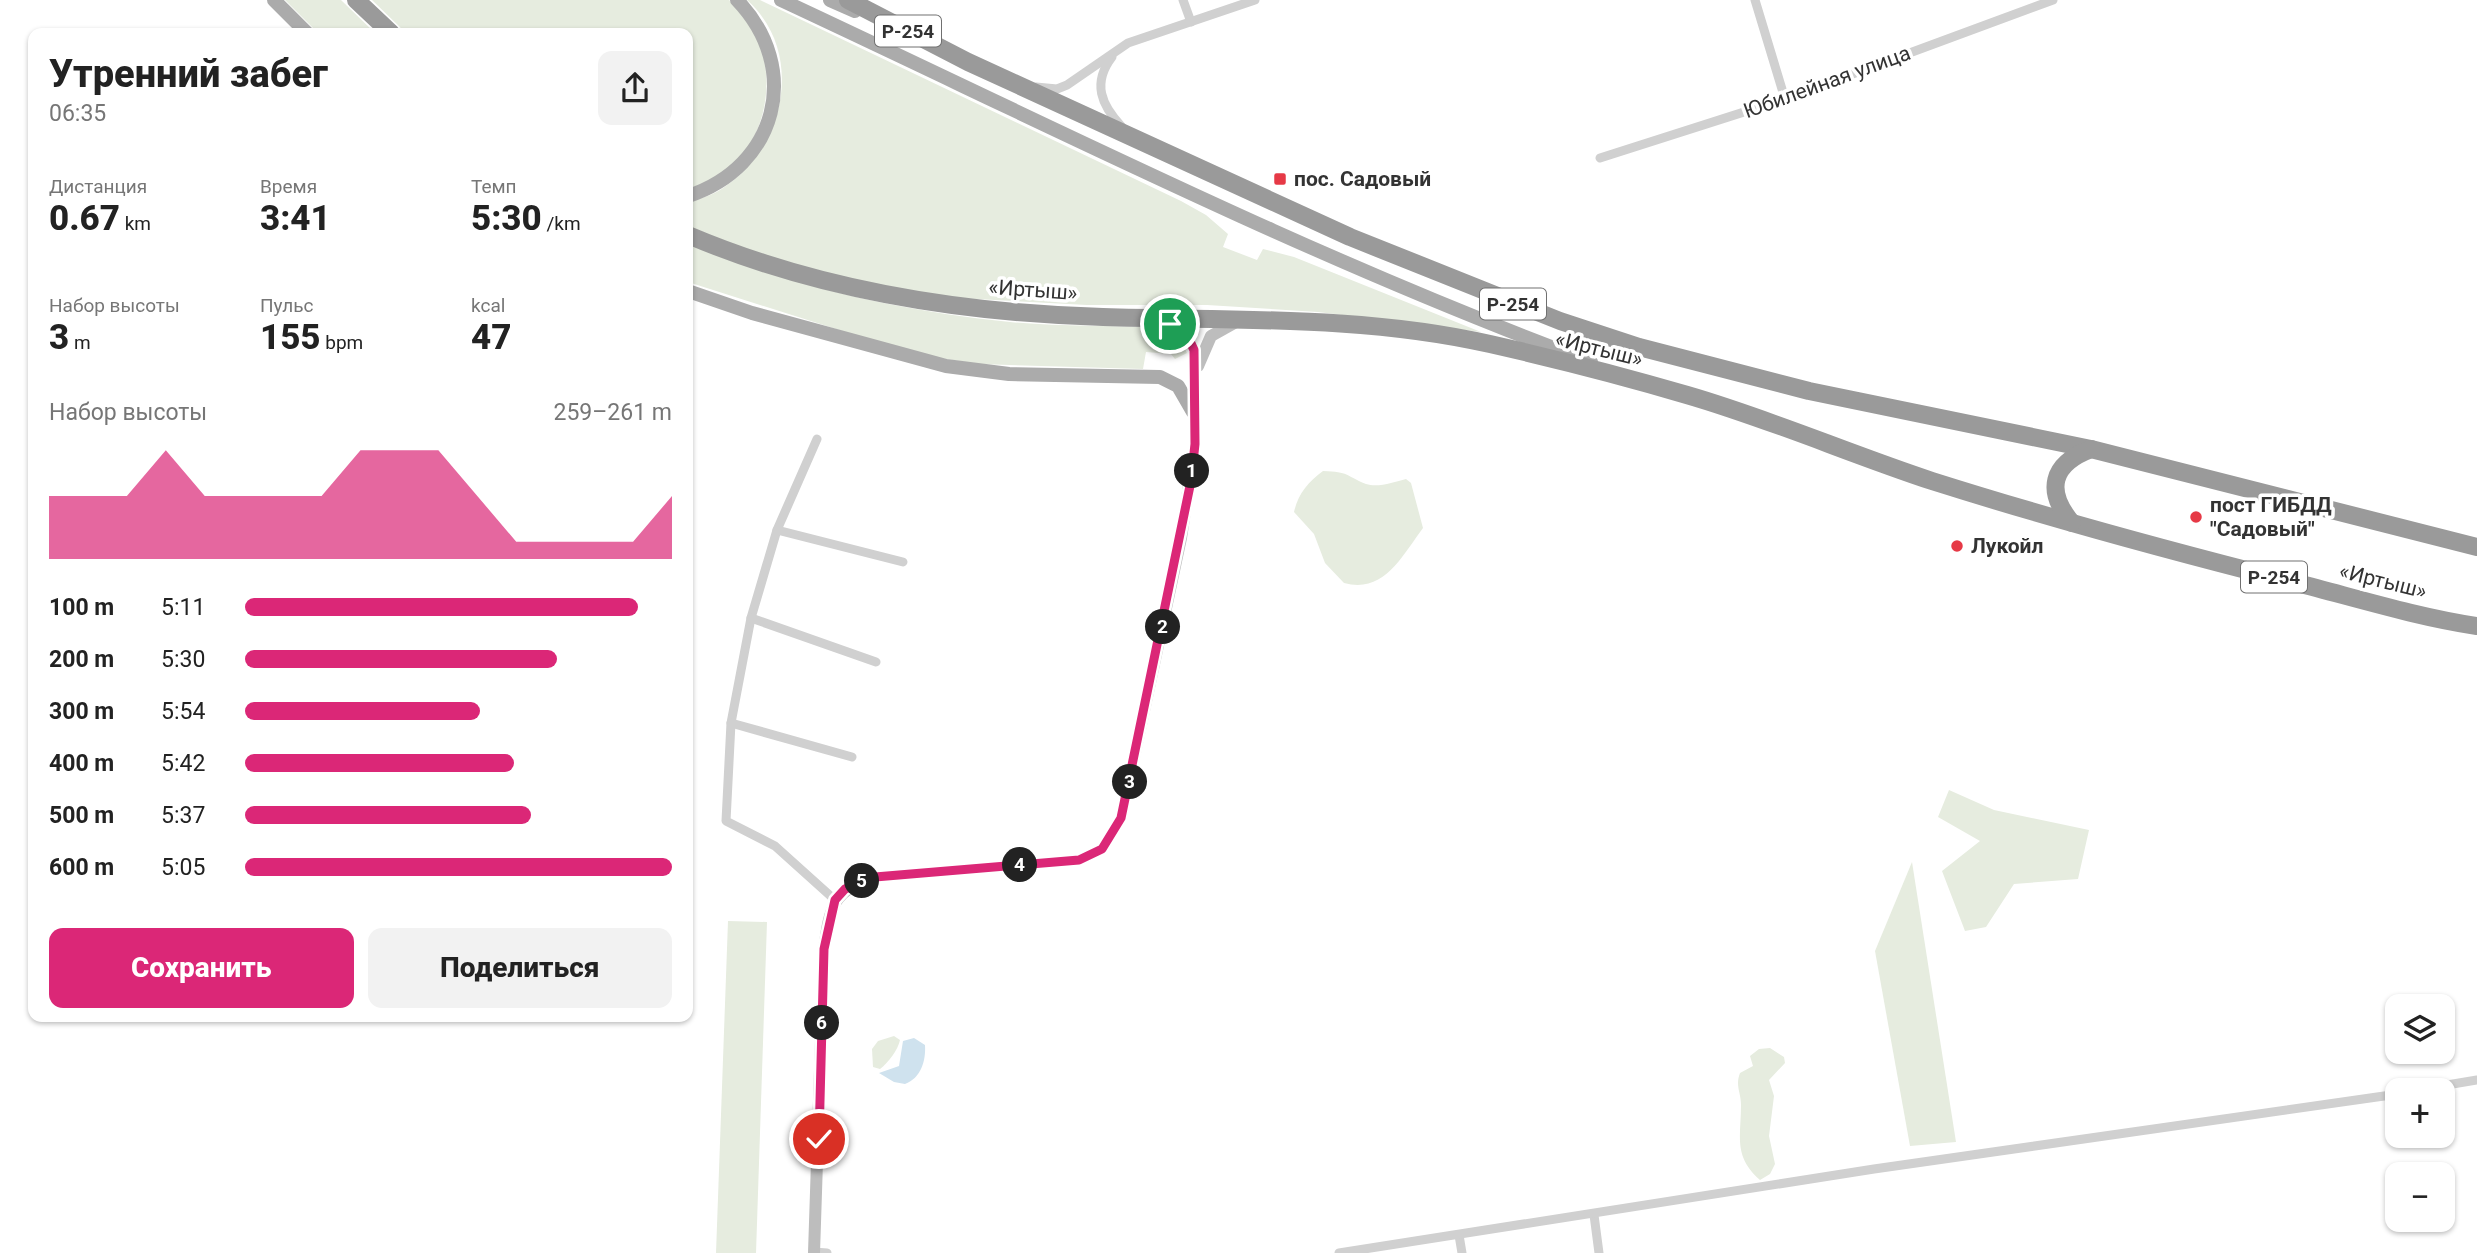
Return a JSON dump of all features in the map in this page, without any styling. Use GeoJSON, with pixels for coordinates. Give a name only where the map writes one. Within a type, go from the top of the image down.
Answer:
{"type":"FeatureCollection","features":[{"type":"Feature","properties":{"kind":"highway"},"geometry":{"type":"LineString","coordinates":[[356,0],[386,28]]}},
{"type":"Feature","properties":{"kind":"highway","name":"«Иртыш»"},"geometry":{"type":"LineString","coordinates":[[848,0],[968,62],[1350,237],[1560,321],[1639,346],[1809,391],[2091,449],[2477,547]]}},
{"type":"Feature","properties":{"kind":"highway","name":"«Иртыш»"},"geometry":{"type":"LineString","coordinates":[[693,237],[760,262],[837,285],[928,303],[1032,314],[1248,320],[1376,327],[1489,344],[1688,395],[1907,472],[2072,523],[2213,562],[2477,626]]}},
{"type":"Feature","properties":{"kind":"highway"},"geometry":{"type":"LineString","coordinates":[[2072,523],[2059,508],[2055,496],[2059,473],[2076,455],[2091,449]]}},
{"type":"Feature","properties":{"kind":"main road"},"geometry":{"type":"LineString","coordinates":[[274,0],[302,28]]}},
{"type":"Feature","properties":{"kind":"main road"},"geometry":{"type":"LineString","coordinates":[[693,194],[715,186],[740,167],[760,140],[772,105],[774,74],[767,45],[755,21],[737,0]]}},
{"type":"Feature","properties":{"kind":"main road"},"geometry":{"type":"LineString","coordinates":[[781,0],[1338,260],[1524,336],[1688,395]]}},
{"type":"Feature","properties":{"kind":"main road"},"geometry":{"type":"LineString","coordinates":[[830,0],[968,62]]}},
{"type":"Feature","properties":{"kind":"main road"},"geometry":{"type":"LineString","coordinates":[[693,293],[789,323],[946,366],[1009,374],[1160,377],[1178,386],[1193,412]]}},
{"type":"Feature","properties":{"kind":"main road"},"geometry":{"type":"LineString","coordinates":[[814,1252],[824,949],[835,900],[845,889],[875,877],[1079,860],[1102,849],[1110,840],[1121,818],[1130,784],[1181,538],[1195,444],[1192,344],[1182,332],[1170,324],[1070,320],[1032,314]]}},
{"type":"Feature","properties":{"kind":"main road"},"geometry":{"type":"LineString","coordinates":[[1195,380],[1202,351],[1212,335],[1222,327],[1248,320]]}},
{"type":"Feature","properties":{"kind":"street"},"geometry":{"type":"LineString","coordinates":[[1183,0],[1191,22]]}},
{"type":"Feature","properties":{"kind":"street"},"geometry":{"type":"LineString","coordinates":[[1012,82],[1057,89],[1068,85],[1119,48],[1255,0]]}},
{"type":"Feature","properties":{"kind":"street"},"geometry":{"type":"LineString","coordinates":[[1755,0],[1785,99]]}},
{"type":"Feature","properties":{"kind":"street","name":"Юбилейная улица"},"geometry":{"type":"LineString","coordinates":[[1600,158],[1785,99],[2053,0]]}},
{"type":"Feature","properties":{"kind":"street"},"geometry":{"type":"LineString","coordinates":[[1119,48],[1104,68],[1100,91],[1110,114],[1131,136]]}},
{"type":"Feature","properties":{"kind":"street"},"geometry":{"type":"LineString","coordinates":[[817,439],[777,530],[751,618],[731,723],[726,821],[775,845],[835,900]]}},
{"type":"Feature","properties":{"kind":"street"},"geometry":{"type":"LineString","coordinates":[[2406,528],[2477,540]]}},
{"type":"Feature","properties":{"kind":"street"},"geometry":{"type":"LineString","coordinates":[[777,530],[902,562]]}},
{"type":"Feature","properties":{"kind":"street"},"geometry":{"type":"LineString","coordinates":[[751,618],[876,662]]}},
{"type":"Feature","properties":{"kind":"street"},"geometry":{"type":"LineString","coordinates":[[731,723],[852,757]]}},
{"type":"Feature","properties":{"kind":"street"},"geometry":{"type":"LineString","coordinates":[[2455,1084],[2477,1080]]}},
{"type":"Feature","properties":{"kind":"street"},"geometry":{"type":"LineString","coordinates":[[1339,1253],[1874,1169],[2385,1096]]}},
{"type":"Feature","properties":{"kind":"street"},"geometry":{"type":"LineString","coordinates":[[1594,1215],[1599,1253]]}},
{"type":"Feature","properties":{"kind":"street"},"geometry":{"type":"LineString","coordinates":[[1459,1235],[1462,1253]]}},
{"type":"Feature","properties":{"kind":"street"},"geometry":{"type":"LineString","coordinates":[[814,1252],[827,1253]]}},
{"type":"Feature","properties":{"kind":"shaded area"},"geometry":{"type":"Polygon","coordinates":[[[285,0],[341,0],[370,28],[313,28],[285,0]]]}},
{"type":"Feature","properties":{"kind":"shaded area"},"geometry":{"type":"Polygon","coordinates":[[[372,0],[729,0],[747,19],[759,41],[765,66],[766,91],[762,116],[752,140],[738,161],[715,179],[693,187],[693,28],[401,28],[372,0]]]}},
{"type":"Feature","properties":{"kind":"shaded area"},"geometry":{"type":"Polygon","coordinates":[[[747,0],[760,0],[1181,201],[1206,215],[1228,234],[1223,247],[1257,260],[1263,249],[1294,257],[1481,332],[1318,312],[1207,305],[1087,305],[958,298],[884,287],[785,263],[693,230],[693,200],[719,190],[744,171],[761,149],[773,125],[780,99],[782,72],[777,46],[765,22],[747,0]]]}},
{"type":"Feature","properties":{"kind":"shaded area"},"geometry":{"type":"Polygon","coordinates":[[[693,245],[766,272],[887,304],[1029,324],[1160,328],[1178,336],[1187,353],[1175,359],[1171,354],[1146,352],[1143,369],[978,364],[940,358],[877,342],[693,284],[693,245]]]}},
{"type":"Feature","properties":{"kind":"shaded area"},"geometry":{"type":"Polygon","coordinates":[[[1323,471],[1343,473],[1371,485],[1406,479],[1411,483],[1423,528],[1399,561],[1381,578],[1358,585],[1344,583],[1325,563],[1314,534],[1294,512],[1304,489],[1323,471]]]}},
{"type":"Feature","properties":{"kind":"shaded area"},"geometry":{"type":"Polygon","coordinates":[[[1949,790],[1994,810],[2089,830],[2078,879],[2014,884],[1986,927],[1965,931],[1942,871],[1980,841],[1938,817],[1949,790]]]}},
{"type":"Feature","properties":{"kind":"shaded area"},"geometry":{"type":"Polygon","coordinates":[[[1912,862],[1956,1142],[1910,1146],[1875,951],[1912,862]]]}},
{"type":"Feature","properties":{"kind":"shaded area"},"geometry":{"type":"Polygon","coordinates":[[[728,921],[767,922],[756,1253],[716,1253],[728,921]]]}},
{"type":"Feature","properties":{"kind":"shaded area"},"geometry":{"type":"Polygon","coordinates":[[[894,1036],[900,1040],[892,1056],[880,1069],[873,1067],[872,1049],[878,1041],[894,1036]]]}},
{"type":"Feature","properties":{"kind":"shaded area"},"geometry":{"type":"Polygon","coordinates":[[[1770,1048],[1784,1057],[1785,1063],[1769,1080],[1774,1096],[1769,1136],[1775,1164],[1770,1174],[1760,1180],[1746,1163],[1740,1146],[1741,1100],[1738,1082],[1740,1073],[1753,1066],[1750,1056],[1759,1049],[1770,1048]]]}},
{"type":"Feature","properties":{"kind":"water"},"geometry":{"type":"Polygon","coordinates":[[[914,1038],[925,1045],[925,1057],[915,1078],[905,1084],[894,1082],[879,1073],[899,1066],[903,1041],[914,1038]]]}},
{"type":"Feature","properties":{"kind":"place","name":"пос. Садовый"},"geometry":{"type":"Point","coordinates":[1280,179]}},
{"type":"Feature","properties":{"kind":"place","name":"пост ГИБДД \"Садовый\""},"geometry":{"type":"Point","coordinates":[2196,517]}},
{"type":"Feature","properties":{"kind":"place","name":"Лукойл"},"geometry":{"type":"Point","coordinates":[1957,546]}},
{"type":"Feature","properties":{"kind":"route"},"geometry":{"type":"LineString","coordinates":[[819,1139],[824,949],[831,911],[835,900],[845,889],[875,877],[893,874],[1079,860],[1102,849],[1110,840],[1121,818],[1181,538],[1195,444],[1194,350],[1188,337],[1170,324]]}}]}
